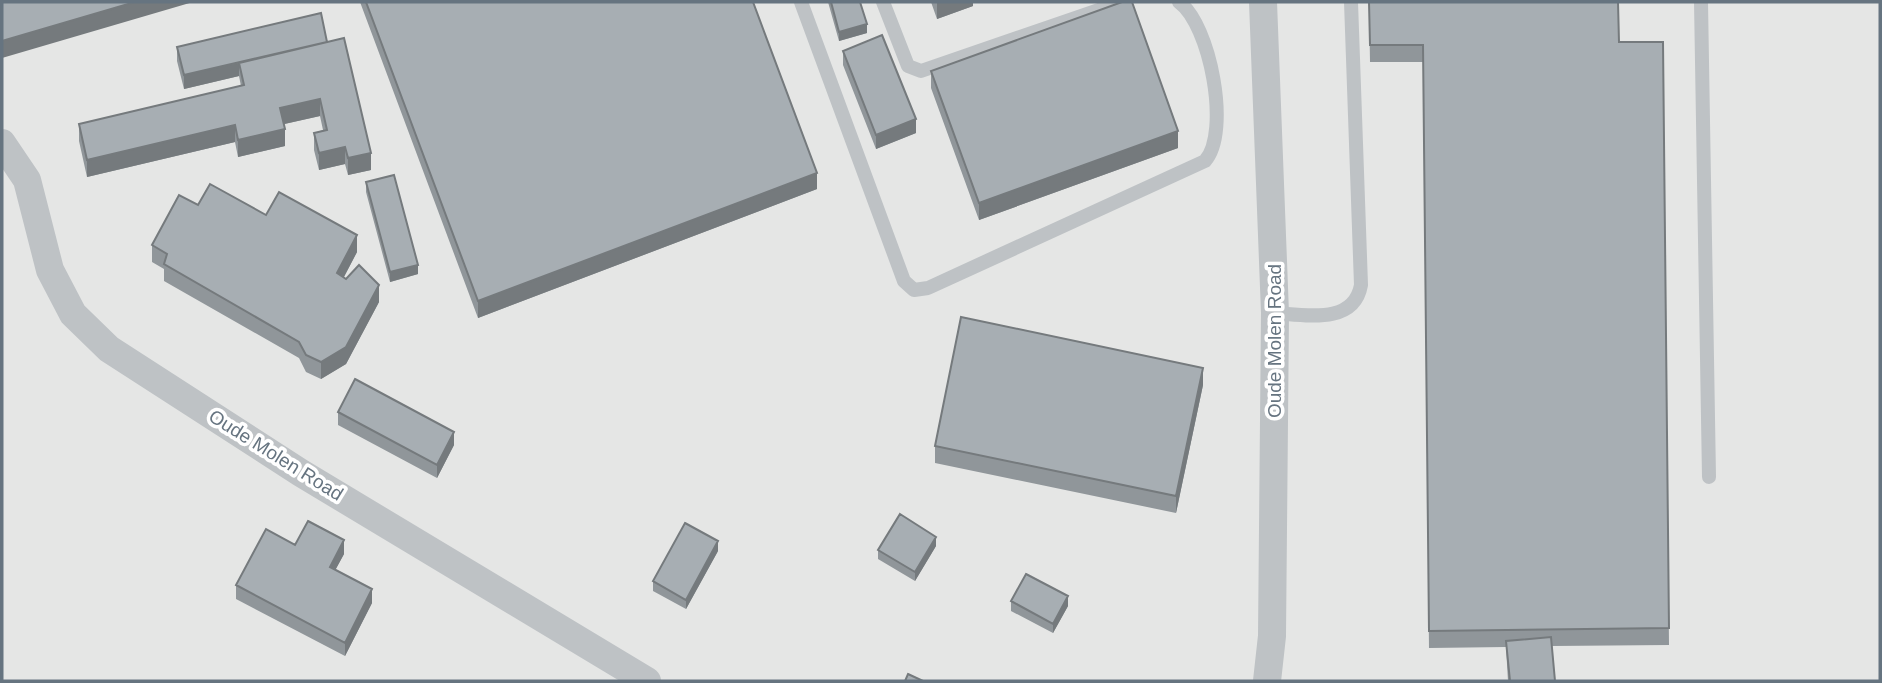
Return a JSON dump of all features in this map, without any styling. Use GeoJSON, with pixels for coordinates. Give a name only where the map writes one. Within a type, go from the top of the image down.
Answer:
{"type":"FeatureCollection","features":[{"type":"Feature","properties":{"kind":"street","name":"Oude Molen Road"},"geometry":{"type":"LineString","coordinates":[[1263,2],[1275,313],[1272,636],[1267,681]]}},
{"type":"Feature","properties":{"kind":"street","name":"Oude Molen Road"},"geometry":{"type":"LineString","coordinates":[[2,143],[27,180],[50,270],[73,314],[109,349],[301,473],[647,681]]}},
{"type":"Feature","properties":{"kind":"lane"},"geometry":{"type":"LineString","coordinates":[[801,2],[904,281],[914,290],[928,288],[1205,161],[1212,153],[1214,140],[1215,79],[1192,13],[1179,2]]}},
{"type":"Feature","properties":{"kind":"lane"},"geometry":{"type":"LineString","coordinates":[[883,2],[908,66],[921,71],[1122,2]]}},
{"type":"Feature","properties":{"kind":"lane"},"geometry":{"type":"LineString","coordinates":[[1275,313],[1316,315],[1344,312],[1359,298],[1361,285],[1350,2]]}},
{"type":"Feature","properties":{"kind":"lane"},"geometry":{"type":"LineString","coordinates":[[1701,2],[1709,477]]}},
{"type":"Feature","properties":{"kind":"shaded area"},"geometry":{"type":"Polygon","coordinates":[[[2,2],[1880,2],[1880,681],[2,681],[2,2]]]}},
{"type":"Feature","properties":{"kind":"building"},"geometry":{"type":"Polygon","coordinates":[[[2,2],[135,2],[2,41],[2,2]]]}},
{"type":"Feature","properties":{"kind":"building"},"geometry":{"type":"Polygon","coordinates":[[[366,2],[753,2],[817,173],[478,301],[366,2]]]}},
{"type":"Feature","properties":{"kind":"building"},"geometry":{"type":"Polygon","coordinates":[[[831,2],[860,2],[867,24],[839,32],[831,2]]]}},
{"type":"Feature","properties":{"kind":"building"},"geometry":{"type":"Polygon","coordinates":[[[1122,2],[1132,2],[1178,131],[979,203],[931,71],[1122,2]]]}},
{"type":"Feature","properties":{"kind":"building"},"geometry":{"type":"Polygon","coordinates":[[[1369,2],[1618,2],[1619,42],[1663,42],[1669,628],[1429,631],[1423,45],[1370,45],[1369,2]]]}},
{"type":"Feature","properties":{"kind":"building"},"geometry":{"type":"Polygon","coordinates":[[[321,13],[327,42],[184,75],[177,47],[321,13]]]}},
{"type":"Feature","properties":{"kind":"building"},"geometry":{"type":"Polygon","coordinates":[[[882,35],[916,119],[876,135],[843,51],[882,35]]]}},
{"type":"Feature","properties":{"kind":"building"},"geometry":{"type":"Polygon","coordinates":[[[344,38],[371,153],[348,158],[345,147],[319,153],[314,133],[327,130],[320,99],[280,108],[285,129],[238,140],[235,125],[87,160],[79,124],[244,85],[239,63],[344,38]]]}},
{"type":"Feature","properties":{"kind":"building"},"geometry":{"type":"Polygon","coordinates":[[[394,175],[418,265],[390,272],[366,182],[394,175]]]}},
{"type":"Feature","properties":{"kind":"building"},"geometry":{"type":"Polygon","coordinates":[[[210,184],[266,215],[279,192],[357,235],[337,273],[346,279],[359,265],[379,285],[346,347],[321,362],[306,355],[299,342],[164,264],[167,254],[152,245],[179,195],[198,205],[210,184]]]}},
{"type":"Feature","properties":{"kind":"building"},"geometry":{"type":"Polygon","coordinates":[[[961,317],[1203,368],[1176,496],[935,446],[961,317]]]}},
{"type":"Feature","properties":{"kind":"building"},"geometry":{"type":"Polygon","coordinates":[[[355,379],[454,432],[437,465],[338,412],[355,379]]]}},
{"type":"Feature","properties":{"kind":"building"},"geometry":{"type":"Polygon","coordinates":[[[900,514],[936,537],[915,572],[878,550],[900,514]]]}},
{"type":"Feature","properties":{"kind":"building"},"geometry":{"type":"Polygon","coordinates":[[[308,521],[344,540],[330,567],[372,589],[345,643],[236,585],[266,529],[295,545],[308,521]]]}},
{"type":"Feature","properties":{"kind":"building"},"geometry":{"type":"Polygon","coordinates":[[[685,523],[718,541],[686,600],[653,581],[685,523]]]}},
{"type":"Feature","properties":{"kind":"building"},"geometry":{"type":"Polygon","coordinates":[[[1026,574],[1068,596],[1053,624],[1011,601],[1026,574]]]}},
{"type":"Feature","properties":{"kind":"building"},"geometry":{"type":"Polygon","coordinates":[[[1551,637],[1555,681],[1510,681],[1506,641],[1551,637]]]}},
{"type":"Feature","properties":{"kind":"building"},"geometry":{"type":"Polygon","coordinates":[[[908,674],[923,681],[905,681],[908,674]]]}}]}
